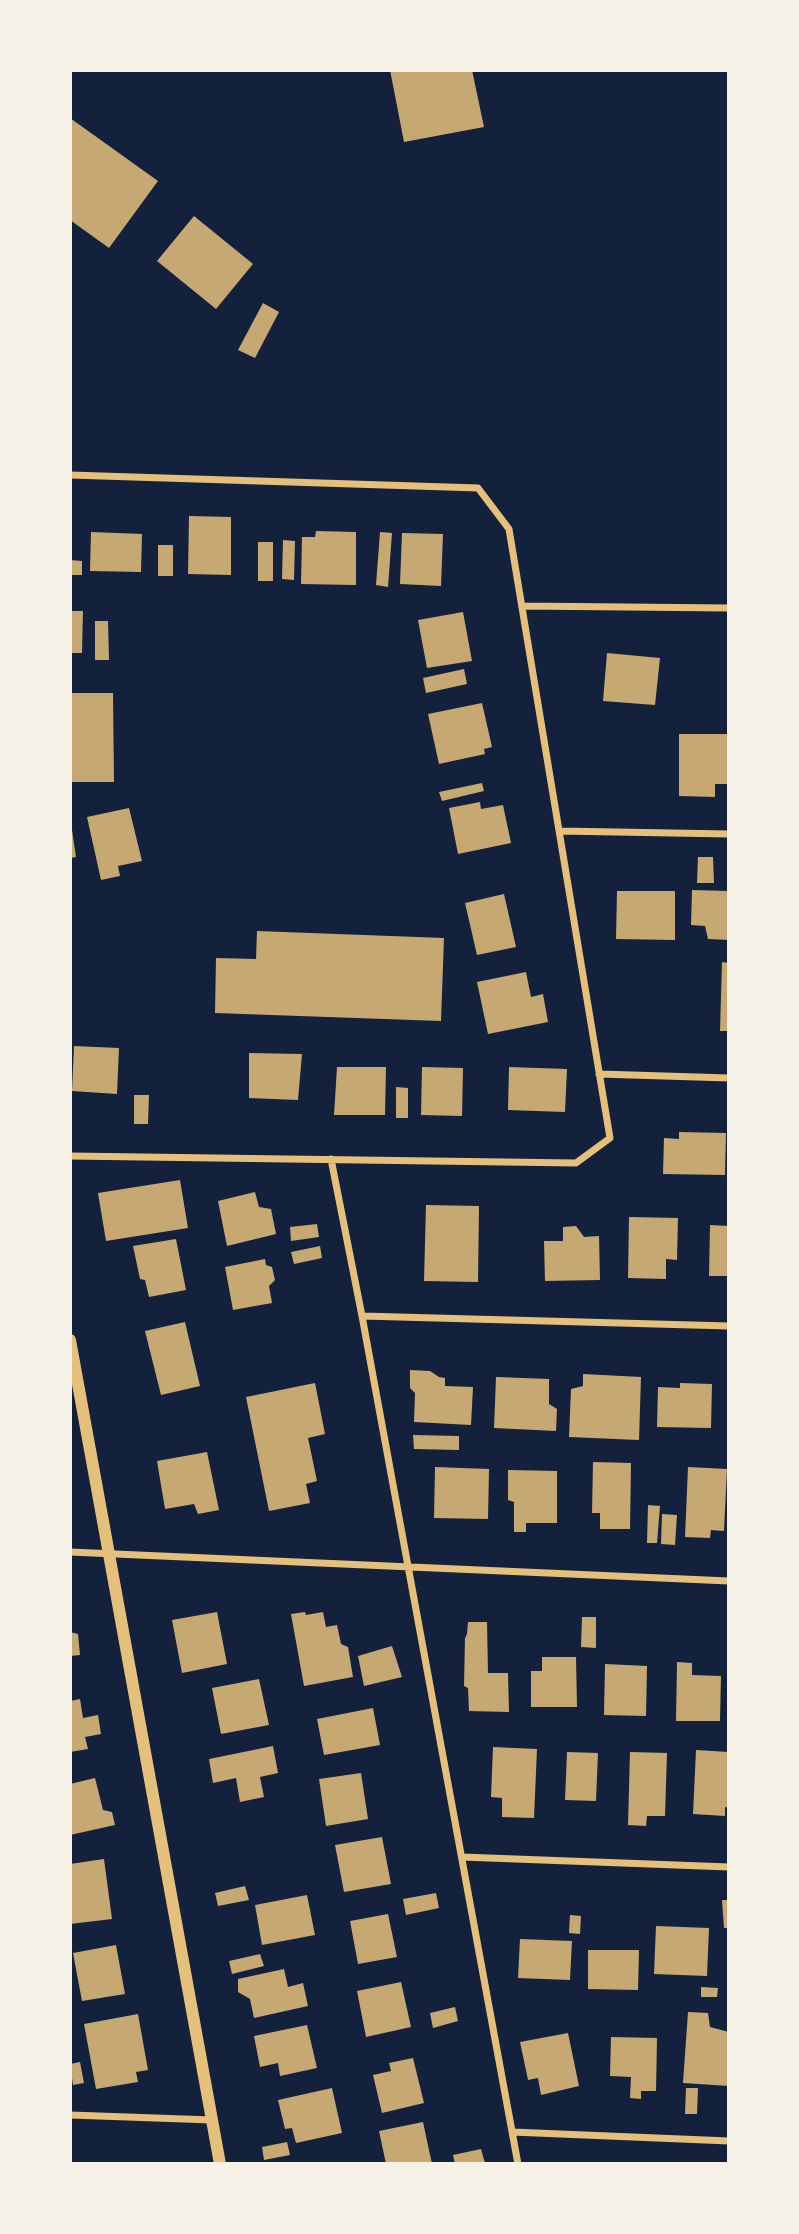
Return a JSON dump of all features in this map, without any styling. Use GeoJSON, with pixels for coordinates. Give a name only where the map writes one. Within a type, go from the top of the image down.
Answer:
{"type":"FeatureCollection","features":[{"type":"Feature","properties":{"kind":"street"},"geometry":{"type":"LineString","coordinates":[[70,475],[478,488],[509,530],[610,1138],[576,1163],[70,1156]]}},
{"type":"Feature","properties":{"kind":"street"},"geometry":{"type":"LineString","coordinates":[[522,606],[729,608]]}},
{"type":"Feature","properties":{"kind":"street"},"geometry":{"type":"LineString","coordinates":[[559,831],[729,834]]}},
{"type":"Feature","properties":{"kind":"street"},"geometry":{"type":"LineString","coordinates":[[599,1073],[729,1078]]}},
{"type":"Feature","properties":{"kind":"street"},"geometry":{"type":"LineString","coordinates":[[331,1159],[518,2164]]}},
{"type":"Feature","properties":{"kind":"street"},"geometry":{"type":"LineString","coordinates":[[362,1316],[729,1326]]}},
{"type":"Feature","properties":{"kind":"street"},"geometry":{"type":"LineString","coordinates":[[70,1340],[220,2164]]}},
{"type":"Feature","properties":{"kind":"street"},"geometry":{"type":"LineString","coordinates":[[70,1552],[729,1581]]}},
{"type":"Feature","properties":{"kind":"street"},"geometry":{"type":"LineString","coordinates":[[462,1857],[729,1867]]}},
{"type":"Feature","properties":{"kind":"street"},"geometry":{"type":"LineString","coordinates":[[70,2115],[212,2120]]}},
{"type":"Feature","properties":{"kind":"street"},"geometry":{"type":"LineString","coordinates":[[512,2132],[729,2141]]}},
{"type":"Feature","properties":{"kind":"building"},"geometry":{"type":"Polygon","coordinates":[[[390,70],[472,70],[484,127],[404,142],[390,70]]]}},
{"type":"Feature","properties":{"kind":"building"},"geometry":{"type":"Polygon","coordinates":[[[70,118],[158,181],[109,248],[70,220],[70,118]]]}},
{"type":"Feature","properties":{"kind":"building"},"geometry":{"type":"Polygon","coordinates":[[[194,216],[253,264],[216,309],[157,261],[194,216]]]}},
{"type":"Feature","properties":{"kind":"building"},"geometry":{"type":"Polygon","coordinates":[[[263,303],[279,312],[255,358],[238,350],[263,303]]]}},
{"type":"Feature","properties":{"kind":"building"},"geometry":{"type":"Polygon","coordinates":[[[189,516],[231,517],[231,575],[188,574],[189,516]]]}},
{"type":"Feature","properties":{"kind":"building"},"geometry":{"type":"Polygon","coordinates":[[[316,531],[356,532],[356,585],[301,584],[302,537],[315,537],[316,531]]]}},
{"type":"Feature","properties":{"kind":"building"},"geometry":{"type":"Polygon","coordinates":[[[91,532],[142,534],[141,572],[90,571],[91,532]]]}},
{"type":"Feature","properties":{"kind":"building"},"geometry":{"type":"Polygon","coordinates":[[[380,532],[392,533],[388,587],[376,585],[380,532]]]}},
{"type":"Feature","properties":{"kind":"building"},"geometry":{"type":"Polygon","coordinates":[[[402,533],[443,534],[441,586],[400,584],[402,533]]]}},
{"type":"Feature","properties":{"kind":"building"},"geometry":{"type":"Polygon","coordinates":[[[283,540],[295,541],[294,580],[282,579],[283,540]]]}},
{"type":"Feature","properties":{"kind":"building"},"geometry":{"type":"Polygon","coordinates":[[[258,542],[273,542],[273,581],[258,581],[258,542]]]}},
{"type":"Feature","properties":{"kind":"building"},"geometry":{"type":"Polygon","coordinates":[[[158,545],[173,545],[173,576],[158,576],[158,545]]]}},
{"type":"Feature","properties":{"kind":"building"},"geometry":{"type":"Polygon","coordinates":[[[70,560],[82,561],[82,575],[70,575],[70,560]]]}},
{"type":"Feature","properties":{"kind":"building"},"geometry":{"type":"Polygon","coordinates":[[[70,611],[83,611],[82,653],[70,653],[70,611]]]}},
{"type":"Feature","properties":{"kind":"building"},"geometry":{"type":"Polygon","coordinates":[[[463,612],[472,661],[427,668],[418,620],[463,612]]]}},
{"type":"Feature","properties":{"kind":"building"},"geometry":{"type":"Polygon","coordinates":[[[95,621],[108,621],[109,660],[95,660],[95,621]]]}},
{"type":"Feature","properties":{"kind":"building"},"geometry":{"type":"Polygon","coordinates":[[[607,653],[660,658],[655,705],[603,701],[607,653]]]}},
{"type":"Feature","properties":{"kind":"building"},"geometry":{"type":"Polygon","coordinates":[[[464,669],[467,684],[426,693],[423,678],[464,669]]]}},
{"type":"Feature","properties":{"kind":"building"},"geometry":{"type":"Polygon","coordinates":[[[70,693],[113,693],[114,782],[70,782],[70,693]]]}},
{"type":"Feature","properties":{"kind":"building"},"geometry":{"type":"Polygon","coordinates":[[[482,703],[492,747],[484,749],[485,754],[439,764],[428,714],[482,703]]]}},
{"type":"Feature","properties":{"kind":"building"},"geometry":{"type":"Polygon","coordinates":[[[679,734],[729,734],[729,784],[715,784],[715,797],[679,796],[679,734]]]}},
{"type":"Feature","properties":{"kind":"building"},"geometry":{"type":"Polygon","coordinates":[[[482,783],[484,791],[442,801],[439,792],[482,783]]]}},
{"type":"Feature","properties":{"kind":"building"},"geometry":{"type":"Polygon","coordinates":[[[480,802],[481,809],[503,805],[511,843],[458,854],[449,808],[480,802]]]}},
{"type":"Feature","properties":{"kind":"building"},"geometry":{"type":"Polygon","coordinates":[[[129,808],[142,861],[118,866],[120,876],[101,880],[87,817],[129,808]]]}},
{"type":"Feature","properties":{"kind":"building"},"geometry":{"type":"Polygon","coordinates":[[[72,830],[76,857],[70,858],[70,831],[72,830]]]}},
{"type":"Feature","properties":{"kind":"building"},"geometry":{"type":"Polygon","coordinates":[[[698,857],[713,857],[714,883],[697,883],[698,857]]]}},
{"type":"Feature","properties":{"kind":"building"},"geometry":{"type":"Polygon","coordinates":[[[692,890],[729,891],[729,940],[708,939],[705,926],[691,925],[692,890]]]}},
{"type":"Feature","properties":{"kind":"building"},"geometry":{"type":"Polygon","coordinates":[[[617,891],[675,891],[675,940],[616,939],[617,891]]]}},
{"type":"Feature","properties":{"kind":"building"},"geometry":{"type":"Polygon","coordinates":[[[504,894],[516,947],[477,955],[465,903],[504,894]]]}},
{"type":"Feature","properties":{"kind":"building"},"geometry":{"type":"Polygon","coordinates":[[[257,931],[444,938],[441,1021],[215,1013],[216,958],[256,959],[257,931]]]}},
{"type":"Feature","properties":{"kind":"building"},"geometry":{"type":"Polygon","coordinates":[[[722,962],[729,963],[729,1031],[720,1031],[722,962]]]}},
{"type":"Feature","properties":{"kind":"building"},"geometry":{"type":"Polygon","coordinates":[[[526,972],[531,997],[543,994],[548,1022],[488,1034],[477,982],[526,972]]]}},
{"type":"Feature","properties":{"kind":"building"},"geometry":{"type":"Polygon","coordinates":[[[74,1046],[119,1048],[117,1094],[72,1091],[74,1046]]]}},
{"type":"Feature","properties":{"kind":"building"},"geometry":{"type":"Polygon","coordinates":[[[249,1053],[302,1054],[298,1100],[249,1098],[249,1053]]]}},
{"type":"Feature","properties":{"kind":"building"},"geometry":{"type":"Polygon","coordinates":[[[337,1067],[386,1067],[385,1115],[334,1115],[337,1067]]]}},
{"type":"Feature","properties":{"kind":"building"},"geometry":{"type":"Polygon","coordinates":[[[422,1067],[463,1068],[462,1116],[421,1115],[422,1067]]]}},
{"type":"Feature","properties":{"kind":"building"},"geometry":{"type":"Polygon","coordinates":[[[509,1067],[567,1069],[565,1112],[508,1110],[509,1067]]]}},
{"type":"Feature","properties":{"kind":"building"},"geometry":{"type":"Polygon","coordinates":[[[396,1087],[408,1088],[408,1118],[396,1118],[396,1087]]]}},
{"type":"Feature","properties":{"kind":"building"},"geometry":{"type":"Polygon","coordinates":[[[134,1095],[149,1095],[148,1124],[134,1124],[134,1095]]]}},
{"type":"Feature","properties":{"kind":"building"},"geometry":{"type":"Polygon","coordinates":[[[679,1132],[726,1133],[725,1175],[663,1174],[664,1138],[679,1139],[679,1132]]]}},
{"type":"Feature","properties":{"kind":"building"},"geometry":{"type":"Polygon","coordinates":[[[180,1180],[188,1228],[106,1241],[98,1193],[180,1180]]]}},
{"type":"Feature","properties":{"kind":"building"},"geometry":{"type":"Polygon","coordinates":[[[255,1192],[259,1207],[271,1209],[276,1234],[227,1246],[218,1201],[255,1192]]]}},
{"type":"Feature","properties":{"kind":"building"},"geometry":{"type":"Polygon","coordinates":[[[426,1205],[479,1206],[478,1282],[424,1281],[426,1205]]]}},
{"type":"Feature","properties":{"kind":"building"},"geometry":{"type":"Polygon","coordinates":[[[629,1217],[678,1218],[677,1260],[666,1259],[666,1279],[628,1278],[629,1217]]]}},
{"type":"Feature","properties":{"kind":"building"},"geometry":{"type":"Polygon","coordinates":[[[317,1224],[319,1237],[291,1241],[290,1227],[317,1224]]]}},
{"type":"Feature","properties":{"kind":"building"},"geometry":{"type":"Polygon","coordinates":[[[710,1225],[729,1226],[729,1276],[709,1276],[710,1225]]]}},
{"type":"Feature","properties":{"kind":"building"},"geometry":{"type":"Polygon","coordinates":[[[576,1226],[584,1237],[599,1236],[600,1280],[545,1281],[544,1241],[563,1241],[563,1227],[576,1226]]]}},
{"type":"Feature","properties":{"kind":"building"},"geometry":{"type":"Polygon","coordinates":[[[176,1239],[186,1290],[149,1297],[145,1280],[140,1279],[133,1246],[176,1239]]]}},
{"type":"Feature","properties":{"kind":"building"},"geometry":{"type":"Polygon","coordinates":[[[320,1246],[322,1258],[294,1264],[291,1252],[320,1246]]]}},
{"type":"Feature","properties":{"kind":"building"},"geometry":{"type":"Polygon","coordinates":[[[265,1259],[266,1265],[272,1267],[275,1280],[269,1286],[272,1303],[233,1310],[225,1267],[265,1259]]]}},
{"type":"Feature","properties":{"kind":"building"},"geometry":{"type":"Polygon","coordinates":[[[185,1322],[200,1386],[161,1395],[145,1331],[185,1322]]]}},
{"type":"Feature","properties":{"kind":"building"},"geometry":{"type":"Polygon","coordinates":[[[410,1370],[430,1371],[445,1378],[445,1386],[473,1387],[471,1425],[414,1422],[415,1393],[410,1388],[410,1370]]]}},
{"type":"Feature","properties":{"kind":"building"},"geometry":{"type":"Polygon","coordinates":[[[583,1374],[641,1377],[639,1440],[569,1437],[571,1389],[583,1386],[583,1374]]]}},
{"type":"Feature","properties":{"kind":"building"},"geometry":{"type":"Polygon","coordinates":[[[496,1377],[549,1379],[549,1404],[557,1409],[556,1431],[494,1428],[496,1377]]]}},
{"type":"Feature","properties":{"kind":"building"},"geometry":{"type":"Polygon","coordinates":[[[315,1383],[325,1434],[308,1438],[317,1481],[306,1484],[310,1503],[269,1511],[246,1397],[315,1383]]]}},
{"type":"Feature","properties":{"kind":"building"},"geometry":{"type":"Polygon","coordinates":[[[680,1383],[712,1384],[711,1428],[657,1427],[658,1387],[680,1388],[680,1383]]]}},
{"type":"Feature","properties":{"kind":"building"},"geometry":{"type":"Polygon","coordinates":[[[413,1435],[459,1436],[459,1450],[414,1449],[413,1435]]]}},
{"type":"Feature","properties":{"kind":"building"},"geometry":{"type":"Polygon","coordinates":[[[207,1452],[219,1510],[198,1514],[194,1504],[165,1509],[157,1461],[207,1452]]]}},
{"type":"Feature","properties":{"kind":"building"},"geometry":{"type":"Polygon","coordinates":[[[593,1462],[631,1463],[630,1529],[600,1529],[600,1513],[592,1513],[593,1462]]]}},
{"type":"Feature","properties":{"kind":"building"},"geometry":{"type":"Polygon","coordinates":[[[435,1467],[489,1469],[488,1519],[434,1518],[435,1467]]]}},
{"type":"Feature","properties":{"kind":"building"},"geometry":{"type":"Polygon","coordinates":[[[688,1467],[727,1469],[724,1531],[711,1530],[710,1538],[685,1537],[688,1467]]]}},
{"type":"Feature","properties":{"kind":"building"},"geometry":{"type":"Polygon","coordinates":[[[508,1470],[557,1471],[557,1523],[526,1523],[526,1532],[514,1532],[514,1502],[508,1500],[508,1470]]]}},
{"type":"Feature","properties":{"kind":"building"},"geometry":{"type":"Polygon","coordinates":[[[648,1505],[660,1506],[657,1543],[647,1543],[648,1505]]]}},
{"type":"Feature","properties":{"kind":"building"},"geometry":{"type":"Polygon","coordinates":[[[662,1514],[677,1515],[675,1545],[661,1544],[662,1514]]]}},
{"type":"Feature","properties":{"kind":"building"},"geometry":{"type":"Polygon","coordinates":[[[217,1612],[227,1664],[182,1673],[172,1620],[217,1612]]]}},
{"type":"Feature","properties":{"kind":"building"},"geometry":{"type":"Polygon","coordinates":[[[305,1612],[306,1615],[323,1612],[326,1627],[337,1625],[341,1644],[348,1647],[353,1677],[304,1686],[291,1614],[305,1612]]]}},
{"type":"Feature","properties":{"kind":"building"},"geometry":{"type":"Polygon","coordinates":[[[582,1617],[596,1617],[596,1648],[581,1647],[582,1617]]]}},
{"type":"Feature","properties":{"kind":"building"},"geometry":{"type":"Polygon","coordinates":[[[468,1622],[487,1622],[488,1673],[508,1673],[509,1712],[469,1711],[468,1688],[464,1686],[468,1622]]]}},
{"type":"Feature","properties":{"kind":"building"},"geometry":{"type":"Polygon","coordinates":[[[70,1632],[78,1634],[80,1655],[70,1656],[70,1632]]]}},
{"type":"Feature","properties":{"kind":"building"},"geometry":{"type":"Polygon","coordinates":[[[392,1646],[402,1677],[364,1686],[358,1656],[392,1646]]]}},
{"type":"Feature","properties":{"kind":"building"},"geometry":{"type":"Polygon","coordinates":[[[542,1657],[576,1657],[577,1707],[531,1707],[531,1671],[542,1671],[542,1657]]]}},
{"type":"Feature","properties":{"kind":"building"},"geometry":{"type":"Polygon","coordinates":[[[677,1662],[692,1663],[692,1675],[721,1676],[720,1721],[676,1721],[677,1662]]]}},
{"type":"Feature","properties":{"kind":"building"},"geometry":{"type":"Polygon","coordinates":[[[605,1664],[647,1666],[646,1716],[604,1715],[605,1664]]]}},
{"type":"Feature","properties":{"kind":"building"},"geometry":{"type":"Polygon","coordinates":[[[259,1679],[269,1725],[221,1734],[212,1688],[259,1679]]]}},
{"type":"Feature","properties":{"kind":"building"},"geometry":{"type":"Polygon","coordinates":[[[80,1699],[83,1718],[98,1715],[101,1734],[85,1737],[88,1749],[70,1752],[70,1701],[80,1699]]]}},
{"type":"Feature","properties":{"kind":"building"},"geometry":{"type":"Polygon","coordinates":[[[373,1708],[380,1745],[324,1755],[317,1719],[373,1708]]]}},
{"type":"Feature","properties":{"kind":"building"},"geometry":{"type":"Polygon","coordinates":[[[273,1746],[278,1773],[260,1777],[264,1797],[240,1802],[236,1778],[213,1783],[209,1759],[273,1746]]]}},
{"type":"Feature","properties":{"kind":"building"},"geometry":{"type":"Polygon","coordinates":[[[493,1747],[537,1749],[534,1818],[502,1817],[502,1798],[491,1797],[493,1747]]]}},
{"type":"Feature","properties":{"kind":"building"},"geometry":{"type":"Polygon","coordinates":[[[696,1750],[729,1752],[729,1808],[725,1807],[725,1816],[693,1814],[696,1750]]]}},
{"type":"Feature","properties":{"kind":"building"},"geometry":{"type":"Polygon","coordinates":[[[567,1752],[598,1753],[596,1801],[565,1800],[567,1752]]]}},
{"type":"Feature","properties":{"kind":"building"},"geometry":{"type":"Polygon","coordinates":[[[630,1752],[667,1753],[665,1816],[647,1816],[646,1826],[628,1825],[630,1752]]]}},
{"type":"Feature","properties":{"kind":"building"},"geometry":{"type":"Polygon","coordinates":[[[361,1773],[368,1819],[326,1826],[319,1779],[361,1773]]]}},
{"type":"Feature","properties":{"kind":"building"},"geometry":{"type":"Polygon","coordinates":[[[95,1778],[103,1810],[112,1812],[115,1825],[70,1835],[70,1784],[95,1778]]]}},
{"type":"Feature","properties":{"kind":"building"},"geometry":{"type":"Polygon","coordinates":[[[382,1837],[391,1884],[344,1892],[335,1845],[382,1837]]]}},
{"type":"Feature","properties":{"kind":"building"},"geometry":{"type":"Polygon","coordinates":[[[104,1859],[112,1919],[70,1924],[70,1864],[104,1859]]]}},
{"type":"Feature","properties":{"kind":"building"},"geometry":{"type":"Polygon","coordinates":[[[245,1886],[249,1900],[218,1906],[215,1893],[245,1886]]]}},
{"type":"Feature","properties":{"kind":"building"},"geometry":{"type":"Polygon","coordinates":[[[436,1893],[439,1908],[406,1915],[403,1899],[436,1893]]]}},
{"type":"Feature","properties":{"kind":"building"},"geometry":{"type":"Polygon","coordinates":[[[307,1895],[315,1935],[262,1945],[255,1905],[307,1895]]]}},
{"type":"Feature","properties":{"kind":"building"},"geometry":{"type":"Polygon","coordinates":[[[722,1900],[729,1900],[729,1928],[724,1928],[722,1900]]]}},
{"type":"Feature","properties":{"kind":"building"},"geometry":{"type":"Polygon","coordinates":[[[388,1914],[397,1957],[358,1964],[350,1921],[388,1914]]]}},
{"type":"Feature","properties":{"kind":"building"},"geometry":{"type":"Polygon","coordinates":[[[570,1915],[581,1916],[580,1934],[569,1933],[570,1915]]]}},
{"type":"Feature","properties":{"kind":"building"},"geometry":{"type":"Polygon","coordinates":[[[656,1926],[709,1928],[707,1976],[654,1974],[656,1926]]]}},
{"type":"Feature","properties":{"kind":"building"},"geometry":{"type":"Polygon","coordinates":[[[520,1939],[572,1941],[570,1980],[518,1978],[520,1939]]]}},
{"type":"Feature","properties":{"kind":"building"},"geometry":{"type":"Polygon","coordinates":[[[116,1945],[125,1994],[82,2001],[73,1953],[116,1945]]]}},
{"type":"Feature","properties":{"kind":"building"},"geometry":{"type":"Polygon","coordinates":[[[588,1950],[639,1950],[638,1990],[588,1989],[588,1950]]]}},
{"type":"Feature","properties":{"kind":"building"},"geometry":{"type":"Polygon","coordinates":[[[260,1954],[264,1966],[232,1974],[229,1961],[260,1954]]]}},
{"type":"Feature","properties":{"kind":"building"},"geometry":{"type":"Polygon","coordinates":[[[284,1969],[288,1987],[303,1983],[308,2006],[254,2018],[250,1999],[238,1992],[238,1979],[284,1969]]]}},
{"type":"Feature","properties":{"kind":"building"},"geometry":{"type":"Polygon","coordinates":[[[401,1982],[411,2027],[366,2037],[357,1991],[401,1982]]]}},
{"type":"Feature","properties":{"kind":"building"},"geometry":{"type":"Polygon","coordinates":[[[701,1987],[718,1988],[717,1997],[701,1997],[701,1987]]]}},
{"type":"Feature","properties":{"kind":"building"},"geometry":{"type":"Polygon","coordinates":[[[455,2007],[458,2021],[433,2028],[430,2013],[455,2007]]]}},
{"type":"Feature","properties":{"kind":"building"},"geometry":{"type":"Polygon","coordinates":[[[688,2012],[708,2013],[710,2027],[729,2032],[729,2086],[683,2083],[688,2012]]]}},
{"type":"Feature","properties":{"kind":"building"},"geometry":{"type":"Polygon","coordinates":[[[138,2014],[148,2070],[136,2072],[138,2082],[96,2089],[84,2024],[138,2014]]]}},
{"type":"Feature","properties":{"kind":"building"},"geometry":{"type":"Polygon","coordinates":[[[307,2025],[317,2068],[280,2076],[278,2063],[260,2067],[254,2036],[307,2025]]]}},
{"type":"Feature","properties":{"kind":"building"},"geometry":{"type":"Polygon","coordinates":[[[568,2033],[579,2086],[541,2095],[538,2078],[528,2080],[520,2042],[568,2033]]]}},
{"type":"Feature","properties":{"kind":"building"},"geometry":{"type":"Polygon","coordinates":[[[611,2037],[657,2038],[656,2091],[641,2091],[641,2099],[630,2098],[631,2077],[610,2076],[611,2037]]]}},
{"type":"Feature","properties":{"kind":"building"},"geometry":{"type":"Polygon","coordinates":[[[413,2058],[424,2103],[382,2113],[373,2075],[391,2071],[389,2063],[413,2058]]]}},
{"type":"Feature","properties":{"kind":"building"},"geometry":{"type":"Polygon","coordinates":[[[80,2062],[84,2083],[73,2085],[70,2064],[80,2062]]]}},
{"type":"Feature","properties":{"kind":"building"},"geometry":{"type":"Polygon","coordinates":[[[332,2088],[342,2133],[296,2143],[292,2128],[285,2129],[278,2100],[332,2088]]]}},
{"type":"Feature","properties":{"kind":"building"},"geometry":{"type":"Polygon","coordinates":[[[686,2088],[698,2088],[697,2114],[685,2114],[686,2088]]]}},
{"type":"Feature","properties":{"kind":"building"},"geometry":{"type":"Polygon","coordinates":[[[423,2122],[432,2164],[386,2164],[379,2131],[423,2122]]]}},
{"type":"Feature","properties":{"kind":"building"},"geometry":{"type":"Polygon","coordinates":[[[287,2142],[290,2155],[264,2160],[262,2147],[287,2142]]]}},
{"type":"Feature","properties":{"kind":"building"},"geometry":{"type":"Polygon","coordinates":[[[481,2149],[485,2163],[455,2164],[453,2155],[481,2149]]]}}]}
